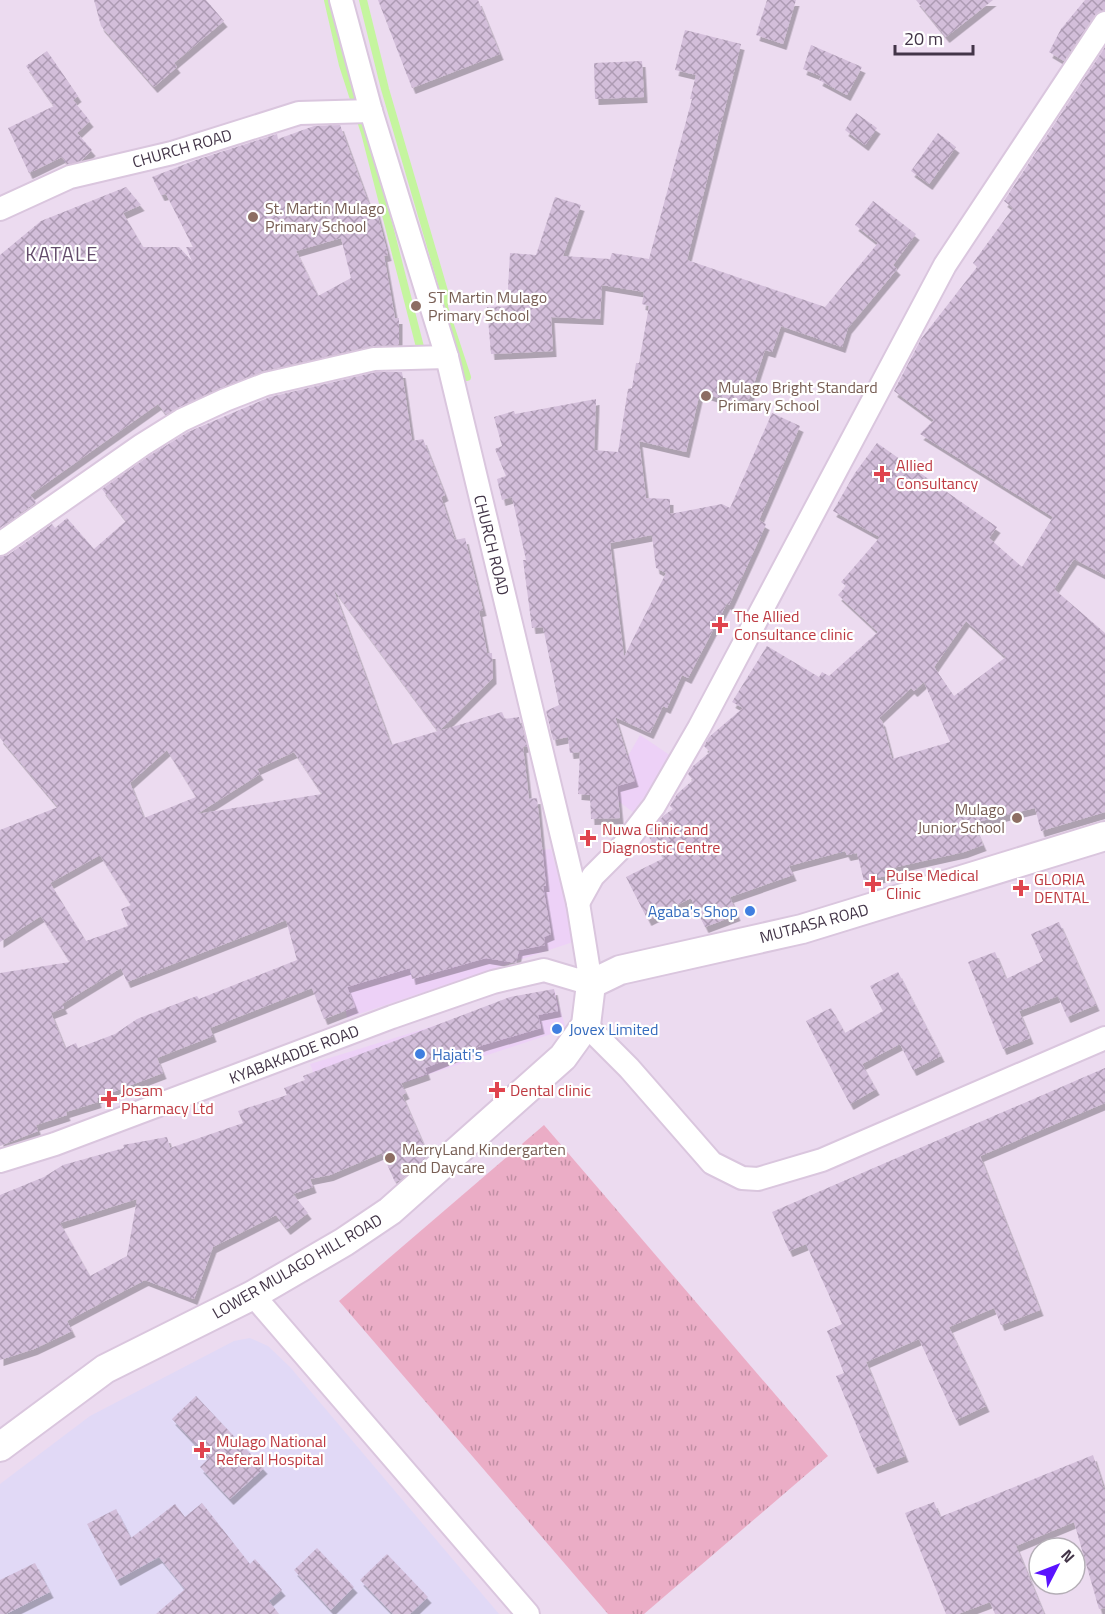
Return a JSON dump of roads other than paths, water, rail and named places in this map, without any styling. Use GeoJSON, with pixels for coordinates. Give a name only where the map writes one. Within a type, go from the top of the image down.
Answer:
{"type":"FeatureCollection","features":[{"type":"Feature","properties":{"kind":"street","name":"CHURCH ROAD"},"geometry":{"type":"LineString","coordinates":[[341,0],[370,111],[447,357],[578,903],[591,984]]}},
{"type":"Feature","properties":{"kind":"street"},"geometry":{"type":"LineString","coordinates":[[578,903],[593,876],[623,846],[654,806],[699,728],[945,265],[1105,23]]}},
{"type":"Feature","properties":{"kind":"street","name":"CHURCH ROAD"},"geometry":{"type":"LineString","coordinates":[[0,209],[69,177],[172,153],[299,113],[370,111]]}},
{"type":"Feature","properties":{"kind":"street"},"geometry":{"type":"LineString","coordinates":[[0,544],[142,445],[182,420],[225,400],[266,384],[374,359],[447,357]]}},
{"type":"Feature","properties":{"kind":"street","name":"MUTAASA ROAD"},"geometry":{"type":"LineString","coordinates":[[591,984],[620,970],[802,928],[1105,836]]}},
{"type":"Feature","properties":{"kind":"street","name":"KYABAKADDE ROAD"},"geometry":{"type":"LineString","coordinates":[[0,1161],[87,1132],[392,1017],[493,982],[544,970],[591,984]]}},
{"type":"Feature","properties":{"kind":"street"},"geometry":{"type":"LineString","coordinates":[[591,984],[586,1026],[628,1068],[712,1163],[742,1178],[758,1179],[822,1160],[1105,1038]]}},
{"type":"Feature","properties":{"kind":"street","name":"LOWER MULAGO HILL ROAD"},"geometry":{"type":"LineString","coordinates":[[0,1447],[105,1369],[253,1295],[344,1242],[390,1211],[542,1077],[562,1057],[586,1026]]}},
{"type":"Feature","properties":{"kind":"street"},"geometry":{"type":"LineString","coordinates":[[253,1295],[528,1614]]}},
{"type":"Feature","properties":{"kind":"waterway"},"geometry":{"type":"LineString","coordinates":[[328,0],[343,65],[365,133],[420,347]]}},
{"type":"Feature","properties":{"kind":"waterway"},"geometry":{"type":"LineString","coordinates":[[363,0],[385,89],[444,291],[444,307],[467,377]]}},
{"type":"Feature","properties":{"kind":"place","name":"St. Martin Mulago Primary School"},"geometry":{"type":"Point","coordinates":[253,217]}},
{"type":"Feature","properties":{"kind":"place","name":"ST Martin Mulago Primary School"},"geometry":{"type":"Point","coordinates":[416,306]}},
{"type":"Feature","properties":{"kind":"place","name":"Mulago Bright Standard Primary School"},"geometry":{"type":"Point","coordinates":[706,396]}},
{"type":"Feature","properties":{"kind":"place","name":"Allied Consultancy"},"geometry":{"type":"Point","coordinates":[882,474]}},
{"type":"Feature","properties":{"kind":"place","name":"The Allied Consultance clinic"},"geometry":{"type":"Point","coordinates":[720,625]}},
{"type":"Feature","properties":{"kind":"place","name":"Mulago Junior School"},"geometry":{"type":"Point","coordinates":[1017,818]}},
{"type":"Feature","properties":{"kind":"place","name":"Nuwa Clinic and Diagnostic Centre"},"geometry":{"type":"Point","coordinates":[588,838]}},
{"type":"Feature","properties":{"kind":"place","name":"Pulse Medical Clinic"},"geometry":{"type":"Point","coordinates":[873,884]}},
{"type":"Feature","properties":{"kind":"place","name":"GLORIA DENTAL"},"geometry":{"type":"Point","coordinates":[1021,888]}},
{"type":"Feature","properties":{"kind":"place","name":"Agaba's Shop"},"geometry":{"type":"Point","coordinates":[750,911]}},
{"type":"Feature","properties":{"kind":"place","name":"Jovex Limited"},"geometry":{"type":"Point","coordinates":[557,1029]}},
{"type":"Feature","properties":{"kind":"place","name":"Hajati's"},"geometry":{"type":"Point","coordinates":[420,1054]}},
{"type":"Feature","properties":{"kind":"place","name":"Dental clinic"},"geometry":{"type":"Point","coordinates":[497,1090]}},
{"type":"Feature","properties":{"kind":"place","name":"Josam Pharmacy Ltd"},"geometry":{"type":"Point","coordinates":[109,1099]}},
{"type":"Feature","properties":{"kind":"place","name":"MerryLand Kindergarten and Daycare"},"geometry":{"type":"Point","coordinates":[390,1158]}},
{"type":"Feature","properties":{"kind":"place","name":"Mulago National Referal Hospital"},"geometry":{"type":"Point","coordinates":[202,1450]}},
{"type":"Feature","properties":{"kind":"district","name":"KATALE"},"geometry":{"type":"Point","coordinates":[62,253]}}]}
